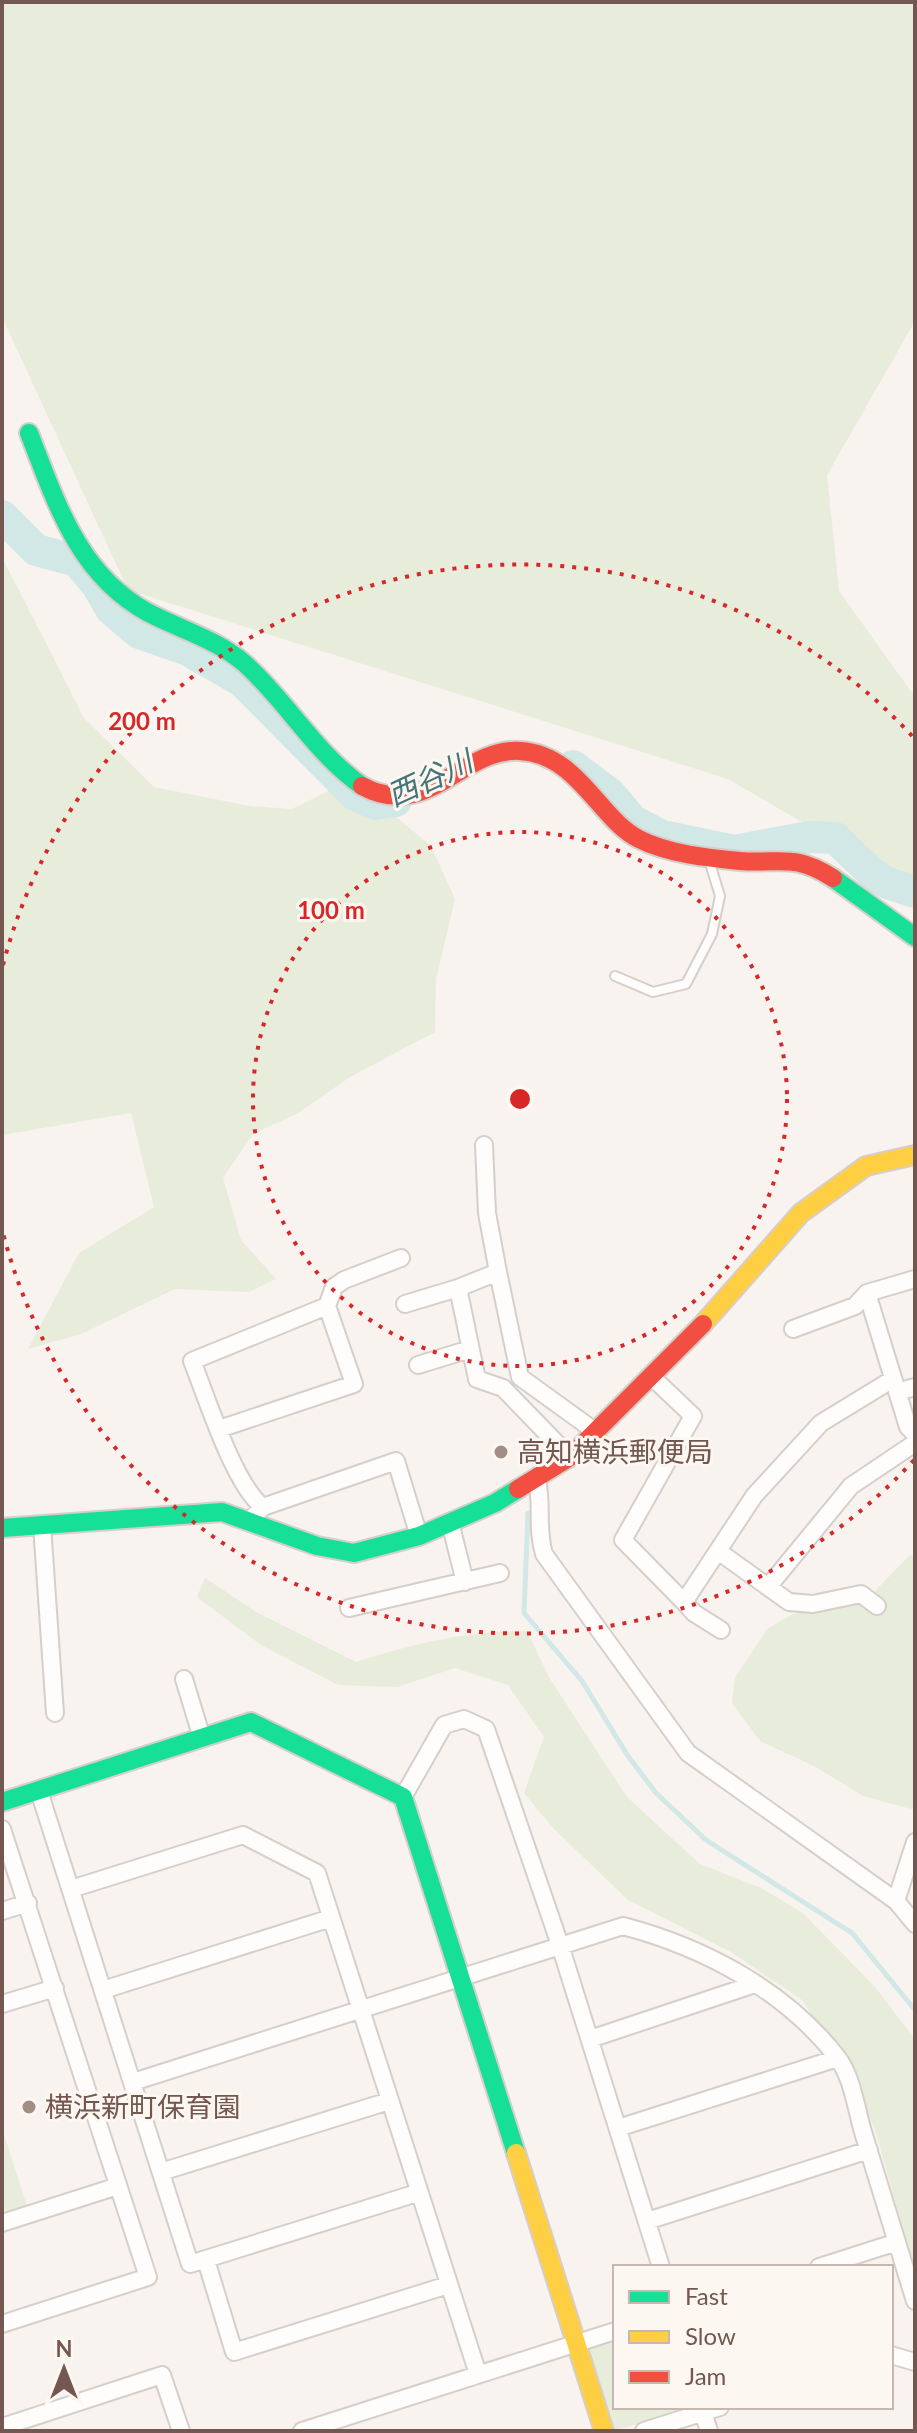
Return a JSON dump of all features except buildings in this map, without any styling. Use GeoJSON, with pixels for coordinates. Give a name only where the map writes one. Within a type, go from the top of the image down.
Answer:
{"type":"FeatureCollection","features":[{"type":"Feature","properties":{"kind":"street"},"geometry":{"type":"LineString","coordinates":[[29,433],[59,512],[83,555],[103,580],[145,612],[225,649],[275,692],[323,752],[358,782],[378,794],[418,795],[434,790],[499,752],[524,750],[552,762],[594,793],[626,829],[641,840],[748,862],[792,859],[827,873],[915,937]]}},
{"type":"Feature","properties":{"kind":"street"},"geometry":{"type":"LineString","coordinates":[[484,1145],[487,1213],[520,1377],[596,1432]]}},
{"type":"Feature","properties":{"kind":"street"},"geometry":{"type":"LineString","coordinates":[[327,1306],[192,1361],[257,1513],[317,1546],[354,1553],[379,1549],[450,1522],[537,1480],[570,1457],[653,1378],[801,1213],[866,1166],[915,1155]]}},
{"type":"Feature","properties":{"kind":"street"},"geometry":{"type":"LineString","coordinates":[[219,1429],[354,1384],[327,1306],[334,1287],[344,1280],[401,1258]]}},
{"type":"Feature","properties":{"kind":"street"},"geometry":{"type":"LineString","coordinates":[[405,1304],[498,1272]]}},
{"type":"Feature","properties":{"kind":"street"},"geometry":{"type":"LineString","coordinates":[[793,1329],[855,1306],[867,1293],[915,1279]]}},
{"type":"Feature","properties":{"kind":"street"},"geometry":{"type":"LineString","coordinates":[[458,1288],[477,1379],[503,1388],[570,1457]]}},
{"type":"Feature","properties":{"kind":"street"},"geometry":{"type":"LineString","coordinates":[[867,1293],[908,1427],[915,1434]]}},
{"type":"Feature","properties":{"kind":"street"},"geometry":{"type":"LineString","coordinates":[[418,1365],[470,1349]]}},
{"type":"Feature","properties":{"kind":"street"},"geometry":{"type":"LineString","coordinates":[[653,1378],[693,1416],[623,1540],[694,1613],[721,1630]]}},
{"type":"Feature","properties":{"kind":"street"},"geometry":{"type":"LineString","coordinates":[[684,1602],[754,1496],[821,1423],[895,1385],[915,1387]]}},
{"type":"Feature","properties":{"kind":"street"},"geometry":{"type":"LineString","coordinates":[[768,1587],[851,1486],[915,1443]]}},
{"type":"Feature","properties":{"kind":"street"},"geometry":{"type":"LineString","coordinates":[[2,1528],[189,1513],[257,1513],[396,1461],[419,1536]]}},
{"type":"Feature","properties":{"kind":"street"},"geometry":{"type":"LineString","coordinates":[[537,1480],[542,1501],[537,1529],[544,1554],[688,1753],[896,1901],[915,1924]]}},
{"type":"Feature","properties":{"kind":"street"},"geometry":{"type":"LineString","coordinates":[[450,1522],[465,1582]]}},
{"type":"Feature","properties":{"kind":"street"},"geometry":{"type":"LineString","coordinates":[[42,1525],[55,1713]]}},
{"type":"Feature","properties":{"kind":"street"},"geometry":{"type":"LineString","coordinates":[[718,1551],[789,1602],[813,1604],[861,1594],[877,1606]]}},
{"type":"Feature","properties":{"kind":"street"},"geometry":{"type":"LineString","coordinates":[[349,1608],[500,1573]]}},
{"type":"Feature","properties":{"kind":"street"},"geometry":{"type":"LineString","coordinates":[[184,1679],[202,1738]]}},
{"type":"Feature","properties":{"kind":"street"},"geometry":{"type":"LineString","coordinates":[[403,1797],[444,1725],[464,1719],[486,1729],[560,1945],[660,2265]]}},
{"type":"Feature","properties":{"kind":"street"},"geometry":{"type":"LineString","coordinates":[[2,1802],[251,1722],[403,1797],[604,2431]]}},
{"type":"Feature","properties":{"kind":"street"},"geometry":{"type":"LineString","coordinates":[[39,1791],[190,2264],[417,2193]]}},
{"type":"Feature","properties":{"kind":"street"},"geometry":{"type":"LineString","coordinates":[[2,1829],[148,2277],[2,2324]]}},
{"type":"Feature","properties":{"kind":"street"},"geometry":{"type":"LineString","coordinates":[[71,1889],[243,1835],[317,1873],[417,2193],[478,2374]]}},
{"type":"Feature","properties":{"kind":"street"},"geometry":{"type":"LineString","coordinates":[[896,1901],[915,1842]]}},
{"type":"Feature","properties":{"kind":"street"},"geometry":{"type":"LineString","coordinates":[[2,1911],[28,1903]]}},
{"type":"Feature","properties":{"kind":"street"},"geometry":{"type":"LineString","coordinates":[[103,1990],[331,1918]]}},
{"type":"Feature","properties":{"kind":"street"},"geometry":{"type":"LineString","coordinates":[[133,2082],[623,1926],[680,1942],[735,1970],[778,2001],[838,2058],[915,2301]]}},
{"type":"Feature","properties":{"kind":"street"},"geometry":{"type":"LineString","coordinates":[[590,2039],[755,1984]]}},
{"type":"Feature","properties":{"kind":"street"},"geometry":{"type":"LineString","coordinates":[[2,2004],[55,1988]]}},
{"type":"Feature","properties":{"kind":"street"},"geometry":{"type":"LineString","coordinates":[[618,2128],[838,2058]]}},
{"type":"Feature","properties":{"kind":"street"},"geometry":{"type":"LineString","coordinates":[[161,2172],[389,2101]]}},
{"type":"Feature","properties":{"kind":"street"},"geometry":{"type":"LineString","coordinates":[[647,2221],[869,2150]]}},
{"type":"Feature","properties":{"kind":"street"},"geometry":{"type":"LineString","coordinates":[[2,2223],[118,2186]]}},
{"type":"Feature","properties":{"kind":"street"},"geometry":{"type":"LineString","coordinates":[[825,2265],[897,2242]]}},
{"type":"Feature","properties":{"kind":"street"},"geometry":{"type":"LineString","coordinates":[[206,2260],[234,2352],[448,2285]]}},
{"type":"Feature","properties":{"kind":"street"},"geometry":{"type":"LineString","coordinates":[[302,2431],[613,2332]]}},
{"type":"Feature","properties":{"kind":"street"},"geometry":{"type":"LineString","coordinates":[[893,2354],[915,2349]]}},
{"type":"Feature","properties":{"kind":"street"},"geometry":{"type":"LineString","coordinates":[[893,2355],[915,2362]]}},
{"type":"Feature","properties":{"kind":"street"},"geometry":{"type":"LineString","coordinates":[[2,2427],[162,2375],[181,2431]]}},
{"type":"Feature","properties":{"kind":"street"},"geometry":{"type":"LineString","coordinates":[[644,2431],[712,2410],[709,2431]]}},
{"type":"Feature","properties":{"kind":"lane"},"geometry":{"type":"LineString","coordinates":[[615,976],[653,992],[686,984],[712,934],[720,896],[708,855]]}},
{"type":"Feature","properties":{"kind":"green space"},"geometry":{"type":"Polygon","coordinates":[[[2,2],[915,2],[915,321],[827,475],[839,591],[915,697],[915,888],[728,779],[128,590],[2,317],[2,2]]]}},
{"type":"Feature","properties":{"kind":"green space"},"geometry":{"type":"Polygon","coordinates":[[[2,557],[84,718],[154,787],[250,806],[292,809],[344,783],[383,806],[431,846],[455,899],[436,979],[435,1032],[350,1077],[298,1113],[253,1134],[223,1178],[241,1240],[276,1279],[249,1292],[175,1289],[81,1334],[28,1349],[79,1253],[154,1207],[131,1113],[2,1135],[2,557]]]}},
{"type":"Feature","properties":{"kind":"green space"},"geometry":{"type":"Polygon","coordinates":[[[910,1555],[915,1557],[915,1810],[863,1796],[814,1766],[760,1741],[732,1703],[735,1678],[767,1629],[791,1615],[872,1594],[910,1555]]]}},
{"type":"Feature","properties":{"kind":"green space"},"geometry":{"type":"Polygon","coordinates":[[[205,1578],[256,1612],[356,1662],[440,1640],[483,1633],[527,1631],[550,1679],[627,1797],[700,1864],[761,1888],[803,1913],[875,1987],[913,2037],[915,2273],[875,2129],[850,2073],[802,2000],[731,1952],[628,1900],[552,1827],[524,1793],[544,1737],[508,1685],[455,1668],[397,1687],[338,1685],[261,1645],[197,1597],[205,1578]]]}},
{"type":"Feature","properties":{"kind":"green space"},"geometry":{"type":"Polygon","coordinates":[[[2,2128],[27,2206],[2,2214],[2,2128]]]}},
{"type":"Feature","properties":{"kind":"green space"},"geometry":{"type":"Polygon","coordinates":[[[613,2339],[613,2409],[686,2409],[614,2431],[587,2347],[613,2339]]]}},
{"type":"Feature","properties":{"kind":"waterway","name":"西谷川"},"geometry":{"type":"LineString","coordinates":[[2,516],[36,550],[77,561],[97,585],[111,609],[139,633],[188,650],[242,681],[355,795],[375,804],[396,801]]}},
{"type":"Feature","properties":{"kind":"waterway","name":"西谷川"},"geometry":{"type":"LineString","coordinates":[[573,766],[610,794],[633,821],[662,836],[734,851],[809,837],[835,838],[873,874],[887,883],[915,892]]}},
{"type":"Feature","properties":{"kind":"waterway"},"geometry":{"type":"LineString","coordinates":[[528,1513],[524,1613],[582,1681],[628,1756],[656,1793],[706,1840],[852,1933],[915,2010]]}},
{"type":"Feature","properties":{"kind":"traffic: fast"},"geometry":{"type":"LineString","coordinates":[[29,433],[72,534],[103,578],[147,612],[209,641],[244,663],[330,758],[362,786]]}},
{"type":"Feature","properties":{"kind":"traffic: fast"},"geometry":{"type":"LineString","coordinates":[[833,878],[915,937]]}},
{"type":"Feature","properties":{"kind":"traffic: fast"},"geometry":{"type":"LineString","coordinates":[[2,1528],[222,1512],[317,1546],[354,1553],[419,1536],[495,1503],[518,1489]]}},
{"type":"Feature","properties":{"kind":"traffic: fast"},"geometry":{"type":"LineString","coordinates":[[2,1802],[251,1722],[403,1797],[516,2153]]}},
{"type":"Feature","properties":{"kind":"traffic: slow"},"geometry":{"type":"LineString","coordinates":[[703,1324],[801,1213],[866,1166],[915,1155]]}},
{"type":"Feature","properties":{"kind":"traffic: slow"},"geometry":{"type":"LineString","coordinates":[[516,2153],[604,2431]]}},
{"type":"Feature","properties":{"kind":"traffic: jam"},"geometry":{"type":"LineString","coordinates":[[362,786],[385,795],[406,795],[426,790],[480,760],[499,753],[520,751],[557,763],[573,775],[625,830],[650,844],[715,858],[797,862],[833,878]]}},
{"type":"Feature","properties":{"kind":"traffic: jam"},"geometry":{"type":"LineString","coordinates":[[518,1489],[570,1457],[703,1324]]}},
{"type":"Feature","properties":{"kind":"place","name":"高知横浜郵便局"},"geometry":{"type":"Point","coordinates":[501,1452]}},
{"type":"Feature","properties":{"kind":"place","name":"横浜新町保育園"},"geometry":{"type":"Point","coordinates":[29,2107]}}]}
